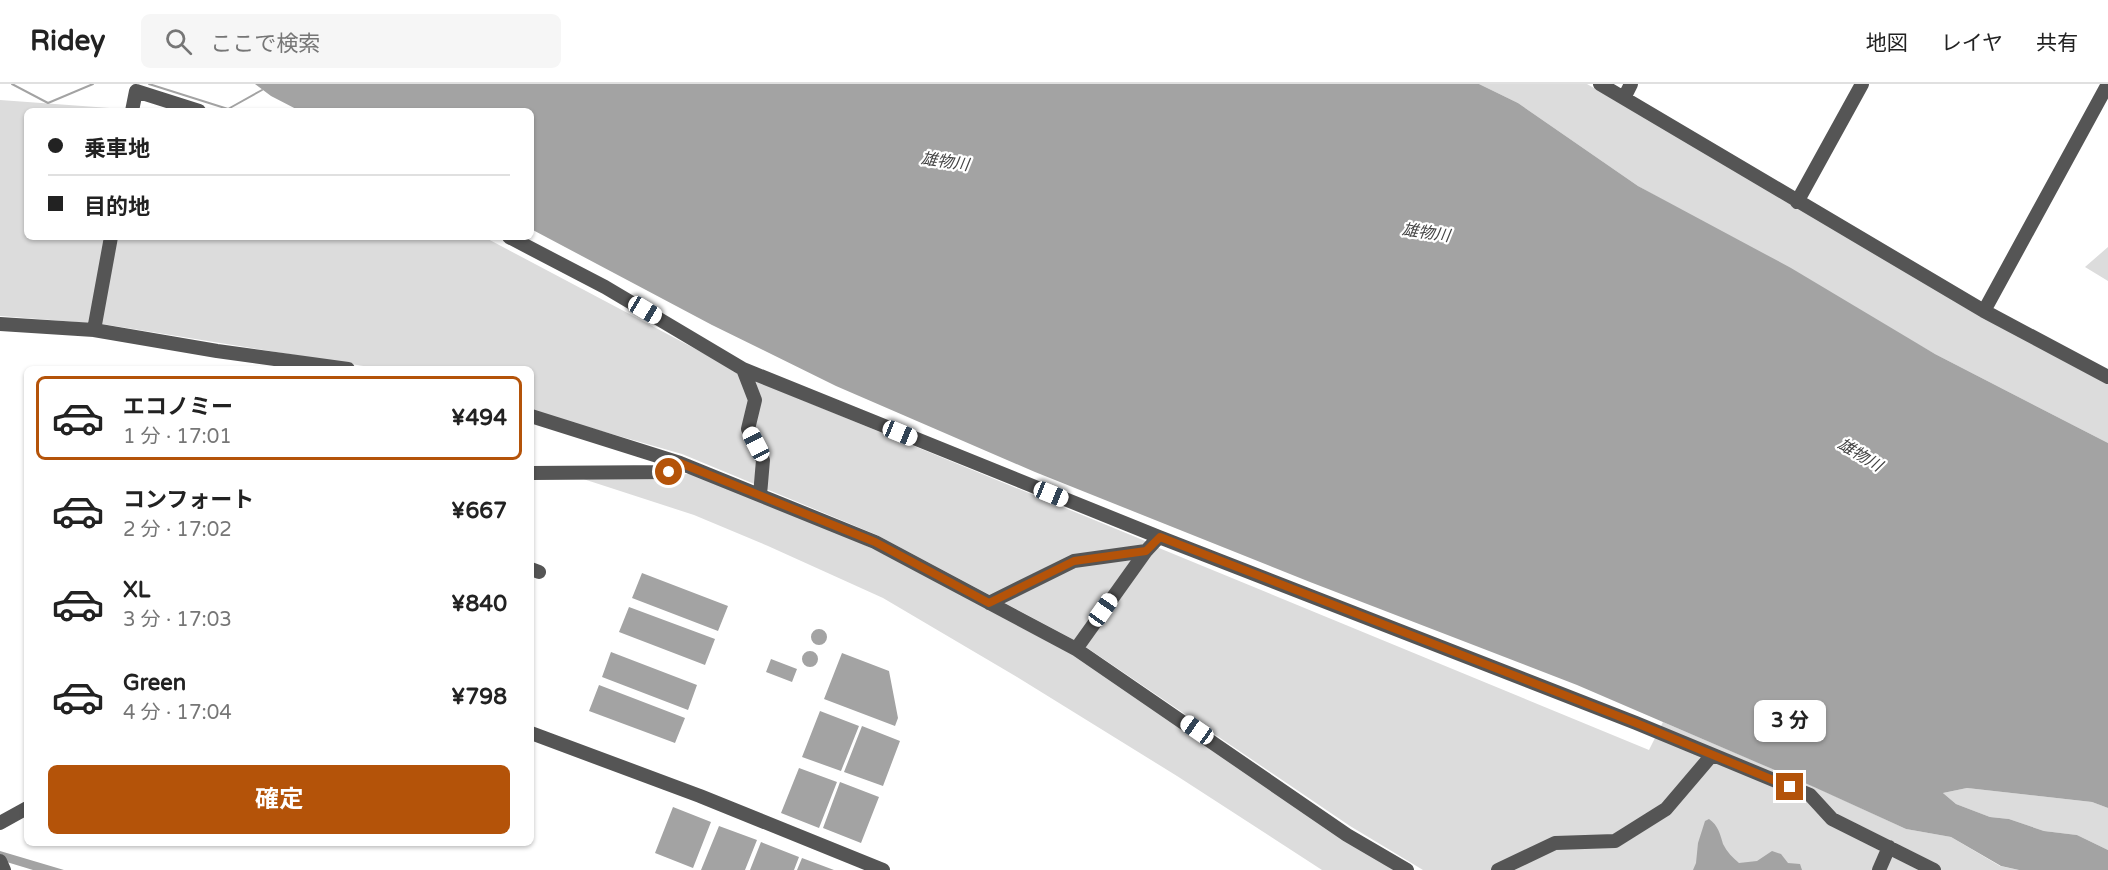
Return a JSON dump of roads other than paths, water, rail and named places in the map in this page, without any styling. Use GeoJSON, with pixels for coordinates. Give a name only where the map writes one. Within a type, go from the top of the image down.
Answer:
{"type":"FeatureCollection","features":[{"type":"Feature","properties":{"kind":"street"},"geometry":{"type":"LineString","coordinates":[[1600,84],[1984,310],[2108,377]]}},
{"type":"Feature","properties":{"kind":"street"},"geometry":{"type":"LineString","coordinates":[[1624,98],[1631,84]]}},
{"type":"Feature","properties":{"kind":"street"},"geometry":{"type":"LineString","coordinates":[[1797,202],[1862,84]]}},
{"type":"Feature","properties":{"kind":"street"},"geometry":{"type":"LineString","coordinates":[[1984,310],[2108,84]]}},
{"type":"Feature","properties":{"kind":"street"},"geometry":{"type":"LineString","coordinates":[[133,108],[136,91],[190,108]]}},
{"type":"Feature","properties":{"kind":"street"},"geometry":{"type":"LineString","coordinates":[[94,330],[110,240]]}},
{"type":"Feature","properties":{"kind":"street"},"geometry":{"type":"LineString","coordinates":[[515,240],[605,287],[743,369],[1810,795],[1832,819],[1935,870]]}},
{"type":"Feature","properties":{"kind":"street"},"geometry":{"type":"LineString","coordinates":[[0,324],[94,330],[326,366]]}},
{"type":"Feature","properties":{"kind":"street"},"geometry":{"type":"LineString","coordinates":[[743,369],[755,400],[748,429],[763,460],[759,495]]}},
{"type":"Feature","properties":{"kind":"street"},"geometry":{"type":"LineString","coordinates":[[534,417],[680,463],[875,542],[1076,649],[1347,835],[1407,870]]}},
{"type":"Feature","properties":{"kind":"street"},"geometry":{"type":"LineString","coordinates":[[534,473],[669,472],[680,463]]}},
{"type":"Feature","properties":{"kind":"street"},"geometry":{"type":"LineString","coordinates":[[1076,649],[1146,551],[1160,537]]}},
{"type":"Feature","properties":{"kind":"street"},"geometry":{"type":"LineString","coordinates":[[989,603],[1074,561],[1146,551]]}},
{"type":"Feature","properties":{"kind":"street"},"geometry":{"type":"LineString","coordinates":[[534,735],[700,796],[883,870]]}},
{"type":"Feature","properties":{"kind":"street"},"geometry":{"type":"LineString","coordinates":[[1498,870],[1555,843],[1615,840],[1666,809],[1712,755]]}},
{"type":"Feature","properties":{"kind":"street"},"geometry":{"type":"LineString","coordinates":[[0,823],[24,810]]}},
{"type":"Feature","properties":{"kind":"street"},"geometry":{"type":"LineString","coordinates":[[1879,870],[1889,847]]}},
{"type":"Feature","properties":{"kind":"street"},"geometry":{"type":"LineString","coordinates":[[0,861],[4,870]]}},
{"type":"Feature","properties":{"kind":"water","name":"雄物川"},"geometry":{"type":"Polygon","coordinates":[[[255,84],[1479,84],[1518,103],[1638,186],[1791,268],[1935,354],[2108,443],[2108,808],[2092,802],[1967,788],[1943,793],[1956,804],[1990,817],[2009,819],[2044,831],[2077,835],[2108,850],[2108,870],[2019,870],[2001,866],[1951,837],[1906,829],[1577,685],[1035,472],[836,386],[712,325],[534,231],[534,108],[294,108],[271,96],[255,84]]]}},
{"type":"Feature","properties":{"kind":"water"},"geometry":{"type":"Polygon","coordinates":[[[642,573],[728,606],[718,631],[632,598],[642,573]]]}},
{"type":"Feature","properties":{"kind":"water"},"geometry":{"type":"Polygon","coordinates":[[[629,607],[715,639],[705,665],[619,632],[629,607]]]}},
{"type":"Feature","properties":{"kind":"water"},"geometry":{"type":"Polygon","coordinates":[[[816,629],[822,629],[827,637],[825,643],[816,645],[811,640],[811,634],[816,629]]]}},
{"type":"Feature","properties":{"kind":"water"},"geometry":{"type":"Polygon","coordinates":[[[807,651],[813,651],[818,659],[816,665],[807,667],[802,662],[802,656],[807,651]]]}},
{"type":"Feature","properties":{"kind":"water"},"geometry":{"type":"Polygon","coordinates":[[[611,652],[697,685],[688,710],[602,677],[611,652]]]}},
{"type":"Feature","properties":{"kind":"water"},"geometry":{"type":"Polygon","coordinates":[[[842,653],[889,671],[898,718],[895,726],[824,699],[842,653]]]}},
{"type":"Feature","properties":{"kind":"water"},"geometry":{"type":"Polygon","coordinates":[[[771,659],[797,669],[792,682],[766,672],[771,659]]]}},
{"type":"Feature","properties":{"kind":"water"},"geometry":{"type":"Polygon","coordinates":[[[599,685],[685,718],[675,743],[589,711],[599,685]]]}},
{"type":"Feature","properties":{"kind":"water"},"geometry":{"type":"Polygon","coordinates":[[[820,711],[859,726],[841,771],[802,757],[820,711]]]}},
{"type":"Feature","properties":{"kind":"water"},"geometry":{"type":"Polygon","coordinates":[[[862,726],[900,741],[883,786],[844,772],[862,726]]]}},
{"type":"Feature","properties":{"kind":"water"},"geometry":{"type":"Polygon","coordinates":[[[799,768],[837,782],[819,828],[781,813],[799,768]]]}},
{"type":"Feature","properties":{"kind":"water"},"geometry":{"type":"Polygon","coordinates":[[[840,782],[879,797],[861,843],[823,828],[840,782]]]}},
{"type":"Feature","properties":{"kind":"water"},"geometry":{"type":"Polygon","coordinates":[[[673,807],[711,822],[693,868],[655,853],[673,807]]]}},
{"type":"Feature","properties":{"kind":"water"},"geometry":{"type":"Polygon","coordinates":[[[1709,819],[1717,827],[1726,850],[1739,863],[1757,861],[1772,851],[1781,854],[1788,863],[1800,864],[1802,870],[1693,870],[1698,843],[1705,821],[1709,819]]]}},
{"type":"Feature","properties":{"kind":"water"},"geometry":{"type":"Polygon","coordinates":[[[719,826],[757,840],[745,870],[701,870],[719,826]]]}},
{"type":"Feature","properties":{"kind":"water"},"geometry":{"type":"Polygon","coordinates":[[[761,842],[799,857],[794,870],[750,870],[761,842]]]}},
{"type":"Feature","properties":{"kind":"water"},"geometry":{"type":"Polygon","coordinates":[[[0,851],[64,870],[33,870],[0,860],[0,851]]]}},
{"type":"Feature","properties":{"kind":"water"},"geometry":{"type":"Polygon","coordinates":[[[802,858],[834,870],[797,870],[802,858]]]}},
{"type":"Feature","properties":{"kind":"waterway"},"geometry":{"type":"LineString","coordinates":[[12,84],[48,103],[93,84]]}},
{"type":"Feature","properties":{"kind":"waterway"},"geometry":{"type":"LineString","coordinates":[[149,84],[225,108]]}},
{"type":"Feature","properties":{"kind":"waterway"},"geometry":{"type":"LineString","coordinates":[[230,108],[262,90]]}}]}
